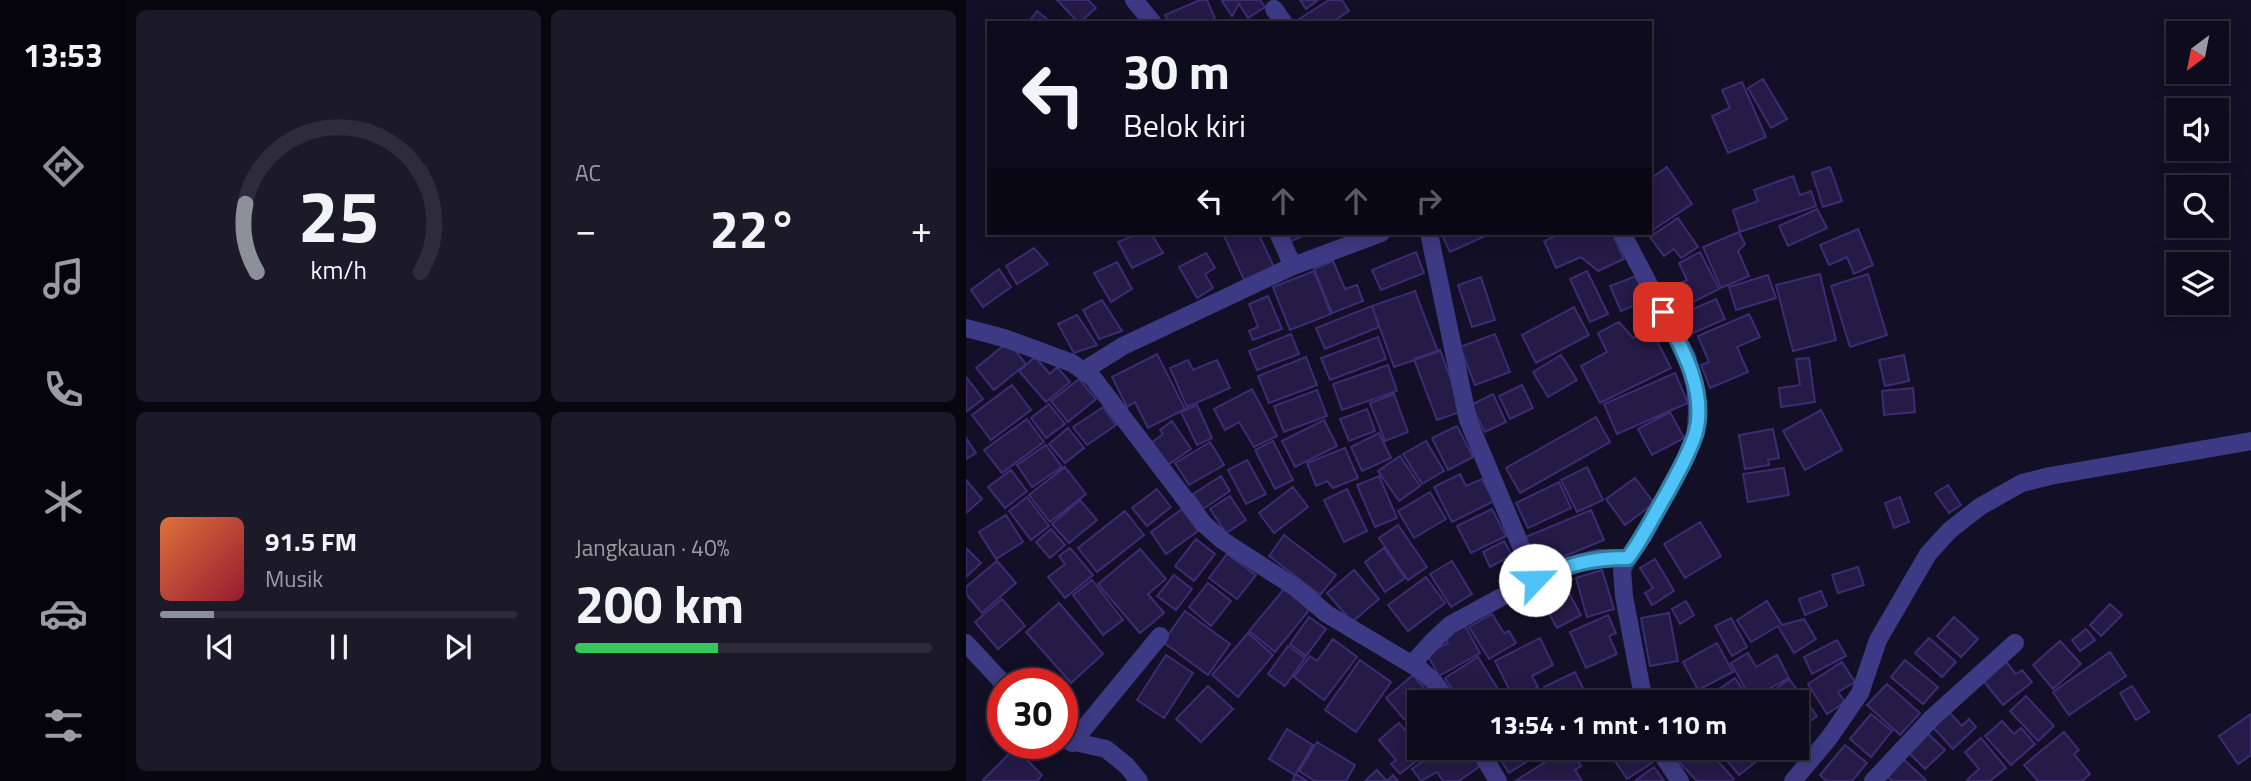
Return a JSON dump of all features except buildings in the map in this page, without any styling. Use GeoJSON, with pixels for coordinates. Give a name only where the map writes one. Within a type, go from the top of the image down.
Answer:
{"type":"FeatureCollection","features":[{"type":"Feature","properties":{"kind":"street"},"geometry":{"type":"LineString","coordinates":[[1134,0],[1151,21]]}},
{"type":"Feature","properties":{"kind":"street"},"geometry":{"type":"LineString","coordinates":[[1279,235],[1293,266]]}},
{"type":"Feature","properties":{"kind":"street"},"geometry":{"type":"LineString","coordinates":[[1083,371],[1123,346],[1293,266],[1376,235]]}},
{"type":"Feature","properties":{"kind":"street"},"geometry":{"type":"LineString","coordinates":[[1430,235],[1468,420],[1535,580]]}},
{"type":"Feature","properties":{"kind":"street"},"geometry":{"type":"LineString","coordinates":[[1623,235],[1687,357],[1695,385],[1697,409],[1696,432],[1685,460],[1622,570],[1624,596],[1642,690]]}},
{"type":"Feature","properties":{"kind":"street"},"geometry":{"type":"LineString","coordinates":[[966,328],[1061,358],[1093,378],[1204,524],[1222,540],[1296,588],[1327,614],[1412,664],[1440,690]]}},
{"type":"Feature","properties":{"kind":"street"},"geometry":{"type":"LineString","coordinates":[[1793,781],[1829,738],[1860,693],[1878,640],[1928,554],[1950,530],[1981,506],[2031,480],[2251,441]]}},
{"type":"Feature","properties":{"kind":"street"},"geometry":{"type":"LineString","coordinates":[[1412,664],[1450,625],[1535,580],[1563,567],[1598,558],[1628,558]]}},
{"type":"Feature","properties":{"kind":"street"},"geometry":{"type":"LineString","coordinates":[[1078,729],[1160,636]]}},
{"type":"Feature","properties":{"kind":"street"},"geometry":{"type":"LineString","coordinates":[[966,643],[989,668]]}},
{"type":"Feature","properties":{"kind":"street"},"geometry":{"type":"LineString","coordinates":[[1873,781],[1932,718],[2015,643]]}},
{"type":"Feature","properties":{"kind":"street"},"geometry":{"type":"LineString","coordinates":[[1078,743],[1113,753],[1139,781]]}},
{"type":"Feature","properties":{"kind":"street"},"geometry":{"type":"LineString","coordinates":[[1486,760],[1498,781]]}},
{"type":"Feature","properties":{"kind":"street"},"geometry":{"type":"LineString","coordinates":[[1666,760],[1680,781]]}},
{"type":"Feature","properties":{"kind":"route"},"geometry":{"type":"LineString","coordinates":[[1535,580],[1563,567],[1598,558],[1628,558],[1644,535],[1685,460],[1696,432],[1695,385],[1687,357],[1663,312]]}}]}
